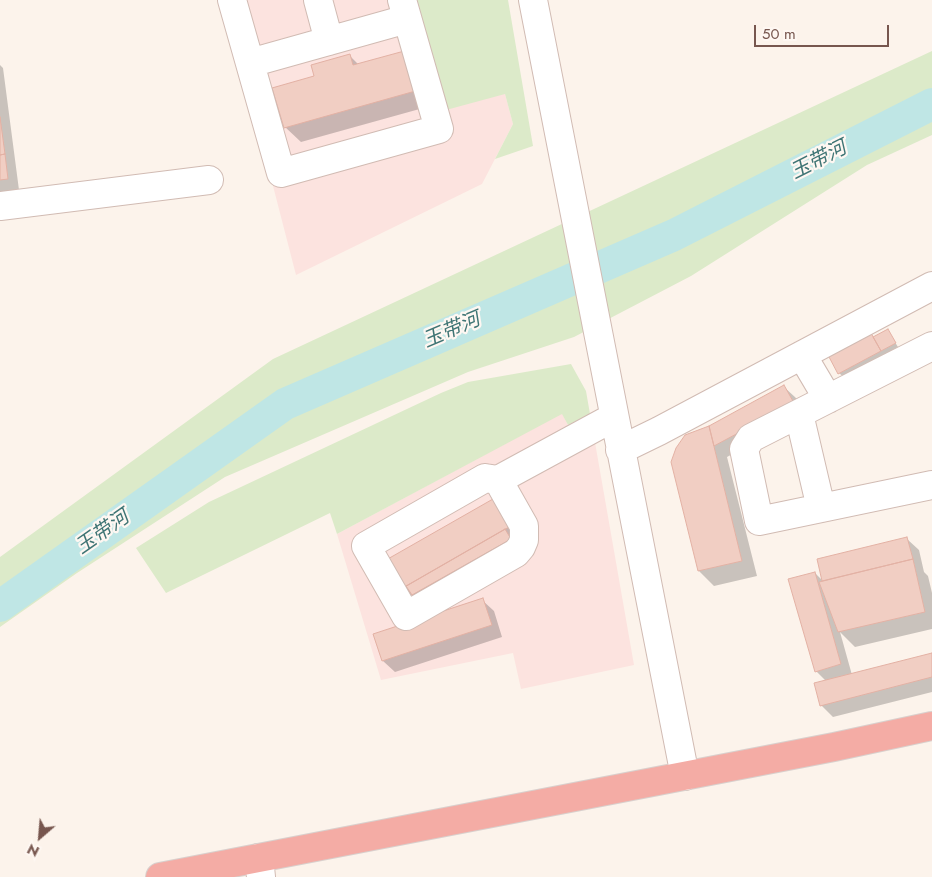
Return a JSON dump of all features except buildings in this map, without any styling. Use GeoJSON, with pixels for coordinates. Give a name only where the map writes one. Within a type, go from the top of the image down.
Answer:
{"type":"FeatureCollection","features":[{"type":"Feature","properties":{"kind":"highway"},"geometry":{"type":"LineString","coordinates":[[160,877],[260,868],[685,776],[932,726]]}},
{"type":"Feature","properties":{"kind":"street"},"geometry":{"type":"LineString","coordinates":[[232,0],[250,63],[282,173],[439,129],[405,9],[329,41],[250,63]]}},
{"type":"Feature","properties":{"kind":"street"},"geometry":{"type":"LineString","coordinates":[[318,0],[329,41]]}},
{"type":"Feature","properties":{"kind":"street"},"geometry":{"type":"LineString","coordinates":[[533,0],[685,776]]}},
{"type":"Feature","properties":{"kind":"street"},"geometry":{"type":"LineString","coordinates":[[0,206],[209,180]]}},
{"type":"Feature","properties":{"kind":"street"},"geometry":{"type":"LineString","coordinates":[[620,450],[932,286]]}},
{"type":"Feature","properties":{"kind":"street"},"geometry":{"type":"LineString","coordinates":[[932,346],[751,438],[744,450],[759,521],[932,485]]}},
{"type":"Feature","properties":{"kind":"street"},"geometry":{"type":"LineString","coordinates":[[802,355],[828,399]]}},
{"type":"Feature","properties":{"kind":"street"},"geometry":{"type":"LineString","coordinates":[[800,414],[821,508]]}},
{"type":"Feature","properties":{"kind":"street"},"geometry":{"type":"LineString","coordinates":[[498,480],[524,526],[524,540],[521,547],[516,553],[406,616],[366,546],[484,478],[498,480],[614,417]]}},
{"type":"Feature","properties":{"kind":"shaded area"},"geometry":{"type":"Polygon","coordinates":[[[225,0],[415,0],[505,94],[513,124],[482,184],[296,275],[225,0]]]}},
{"type":"Feature","properties":{"kind":"shaded area"},"geometry":{"type":"Polygon","coordinates":[[[562,413],[568,425],[590,414],[634,665],[521,689],[513,653],[381,680],[337,534],[562,413]]]}},
{"type":"Feature","properties":{"kind":"green space"},"geometry":{"type":"Polygon","coordinates":[[[415,0],[508,0],[533,146],[495,159],[513,124],[505,94],[446,110],[415,0]]]}},
{"type":"Feature","properties":{"kind":"green space"},"geometry":{"type":"Polygon","coordinates":[[[932,51],[932,135],[867,165],[691,276],[574,337],[468,372],[225,477],[77,573],[0,627],[0,557],[273,359],[932,51]]]}},
{"type":"Feature","properties":{"kind":"green space"},"geometry":{"type":"Polygon","coordinates":[[[571,364],[586,391],[590,414],[568,425],[562,414],[337,534],[330,513],[166,593],[136,548],[209,502],[441,393],[468,382],[571,364]]]}},
{"type":"Feature","properties":{"kind":"waterway","name":"玉带河"},"geometry":{"type":"LineString","coordinates":[[0,606],[285,404],[674,235],[932,104]]}}]}
